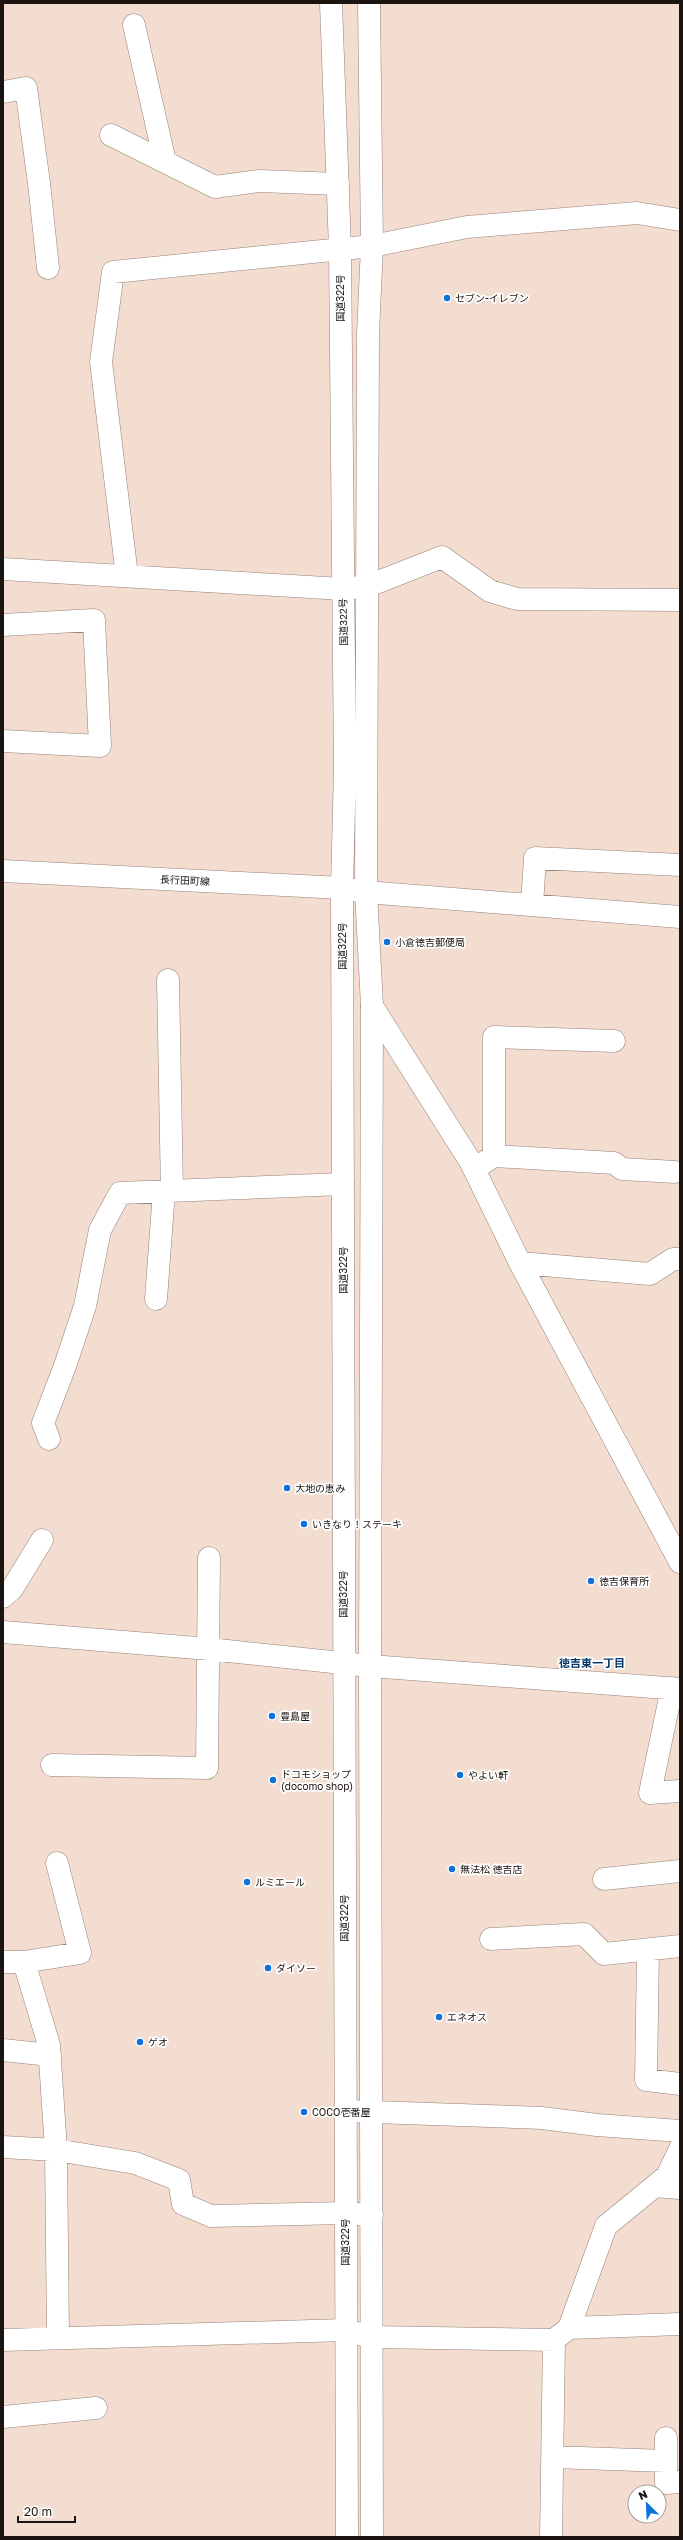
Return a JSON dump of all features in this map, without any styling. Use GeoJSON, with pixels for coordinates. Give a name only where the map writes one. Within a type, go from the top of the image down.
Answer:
{"type":"FeatureCollection","features":[{"type":"Feature","properties":{"kind":"main road","name":"国道322号"},"geometry":{"type":"LineString","coordinates":[[331,3],[340,249],[342,589],[345,767],[342,888],[342,1662],[347,2537]]}},
{"type":"Feature","properties":{"kind":"main road"},"geometry":{"type":"LineString","coordinates":[[369,3],[372,246],[368,334],[366,892],[372,1006],[370,1666],[372,2537]]}},
{"type":"Feature","properties":{"kind":"main road"},"geometry":{"type":"LineString","coordinates":[[134,25],[165,162]]}},
{"type":"Feature","properties":{"kind":"main road"},"geometry":{"type":"LineString","coordinates":[[3,92],[26,88],[39,183],[48,268]]}},
{"type":"Feature","properties":{"kind":"main road"},"geometry":{"type":"LineString","coordinates":[[111,135],[215,187],[259,181],[338,184]]}},
{"type":"Feature","properties":{"kind":"main road"},"geometry":{"type":"LineString","coordinates":[[127,576],[101,362],[113,272],[372,246],[467,227],[638,213],[680,220]]}},
{"type":"Feature","properties":{"kind":"main road"},"geometry":{"type":"LineString","coordinates":[[3,569],[342,589],[368,586],[442,557],[490,592],[517,599],[680,600]]}},
{"type":"Feature","properties":{"kind":"main road"},"geometry":{"type":"LineString","coordinates":[[3,625],[94,620],[100,746],[3,741]]}},
{"type":"Feature","properties":{"kind":"main road"},"geometry":{"type":"LineString","coordinates":[[532,905],[534,858],[680,865]]}},
{"type":"Feature","properties":{"kind":"main road","name":"長行田町線"},"geometry":{"type":"LineString","coordinates":[[3,871],[342,888],[366,892],[680,917]]}},
{"type":"Feature","properties":{"kind":"main road"},"geometry":{"type":"LineString","coordinates":[[156,1299],[168,1191],[168,980]]}},
{"type":"Feature","properties":{"kind":"main road"},"geometry":{"type":"LineString","coordinates":[[372,1006],[474,1169],[520,1263],[680,1562]]}},
{"type":"Feature","properties":{"kind":"main road"},"geometry":{"type":"LineString","coordinates":[[494,1156],[494,1036],[614,1041]]}},
{"type":"Feature","properties":{"kind":"main road"},"geometry":{"type":"LineString","coordinates":[[474,1169],[494,1156],[614,1162],[622,1169],[675,1172]]}},
{"type":"Feature","properties":{"kind":"main road"},"geometry":{"type":"LineString","coordinates":[[49,1439],[43,1423],[65,1366],[85,1306],[100,1230],[120,1193],[343,1184]]}},
{"type":"Feature","properties":{"kind":"main road"},"geometry":{"type":"LineString","coordinates":[[520,1263],[650,1274],[673,1259],[680,1259]]}},
{"type":"Feature","properties":{"kind":"main road"},"geometry":{"type":"LineString","coordinates":[[3,1597],[12,1590],[42,1540]]}},
{"type":"Feature","properties":{"kind":"main road"},"geometry":{"type":"LineString","coordinates":[[52,1765],[207,1768],[209,1558]]}},
{"type":"Feature","properties":{"kind":"main road"},"geometry":{"type":"LineString","coordinates":[[3,1632],[209,1649],[370,1666],[676,1689],[650,1792],[680,1792]]}},
{"type":"Feature","properties":{"kind":"main road"},"geometry":{"type":"LineString","coordinates":[[57,1863],[80,1953],[13,1962],[49,2045],[56,2150],[58,2337]]}},
{"type":"Feature","properties":{"kind":"main road"},"geometry":{"type":"LineString","coordinates":[[604,1879],[680,1872]]}},
{"type":"Feature","properties":{"kind":"main road"},"geometry":{"type":"LineString","coordinates":[[491,1939],[584,1934],[604,1954],[680,1946]]}},
{"type":"Feature","properties":{"kind":"main road"},"geometry":{"type":"LineString","coordinates":[[648,1950],[646,2080],[680,2084]]}},
{"type":"Feature","properties":{"kind":"main road"},"geometry":{"type":"LineString","coordinates":[[3,2050],[50,2055]]}},
{"type":"Feature","properties":{"kind":"main road"},"geometry":{"type":"LineString","coordinates":[[345,2111],[542,2118],[597,2125],[680,2131]]}},
{"type":"Feature","properties":{"kind":"main road"},"geometry":{"type":"LineString","coordinates":[[3,2147],[56,2150],[135,2163],[179,2180],[183,2204],[211,2216],[345,2213],[372,2215]]}},
{"type":"Feature","properties":{"kind":"main road"},"geometry":{"type":"LineString","coordinates":[[551,2537],[552,2457],[561,2334],[606,2226],[667,2176],[680,2149]]}},
{"type":"Feature","properties":{"kind":"main road"},"geometry":{"type":"LineString","coordinates":[[655,2186],[680,2188]]}},
{"type":"Feature","properties":{"kind":"main road"},"geometry":{"type":"LineString","coordinates":[[3,2340],[58,2337],[345,2330],[372,2337],[561,2334],[680,2324]]}},
{"type":"Feature","properties":{"kind":"main road"},"geometry":{"type":"LineString","coordinates":[[3,2417],[96,2408]]}},
{"type":"Feature","properties":{"kind":"main road"},"geometry":{"type":"LineString","coordinates":[[666,2438],[666,2483],[680,2482]]}},
{"type":"Feature","properties":{"kind":"main road"},"geometry":{"type":"LineString","coordinates":[[552,2457],[666,2461]]}},
{"type":"Feature","properties":{"kind":"place","name":"セブン-イレブン"},"geometry":{"type":"Point","coordinates":[447,298]}},
{"type":"Feature","properties":{"kind":"place","name":"小倉徳吉郵便局"},"geometry":{"type":"Point","coordinates":[387,942]}},
{"type":"Feature","properties":{"kind":"place","name":"大地の恵み"},"geometry":{"type":"Point","coordinates":[287,1488]}},
{"type":"Feature","properties":{"kind":"place","name":"いきなり！ステーキ"},"geometry":{"type":"Point","coordinates":[304,1524]}},
{"type":"Feature","properties":{"kind":"place","name":"徳吉保育所"},"geometry":{"type":"Point","coordinates":[591,1581]}},
{"type":"Feature","properties":{"kind":"place","name":"豊島屋"},"geometry":{"type":"Point","coordinates":[272,1716]}},
{"type":"Feature","properties":{"kind":"place","name":"やよい軒"},"geometry":{"type":"Point","coordinates":[460,1775]}},
{"type":"Feature","properties":{"kind":"place","name":"ドコモショップ (docomo shop)"},"geometry":{"type":"Point","coordinates":[273,1780]}},
{"type":"Feature","properties":{"kind":"place","name":"無法松 徳吉店"},"geometry":{"type":"Point","coordinates":[452,1869]}},
{"type":"Feature","properties":{"kind":"place","name":"ルミエール"},"geometry":{"type":"Point","coordinates":[247,1882]}},
{"type":"Feature","properties":{"kind":"place","name":"ダイソー"},"geometry":{"type":"Point","coordinates":[268,1968]}},
{"type":"Feature","properties":{"kind":"place","name":"エネオス"},"geometry":{"type":"Point","coordinates":[439,2017]}},
{"type":"Feature","properties":{"kind":"place","name":"ゲオ"},"geometry":{"type":"Point","coordinates":[140,2042]}},
{"type":"Feature","properties":{"kind":"place","name":"COCO壱番屋"},"geometry":{"type":"Point","coordinates":[304,2112]}},
{"type":"Feature","properties":{"kind":"district","name":"徳吉東一丁目"},"geometry":{"type":"Point","coordinates":[592,1663]}}]}
